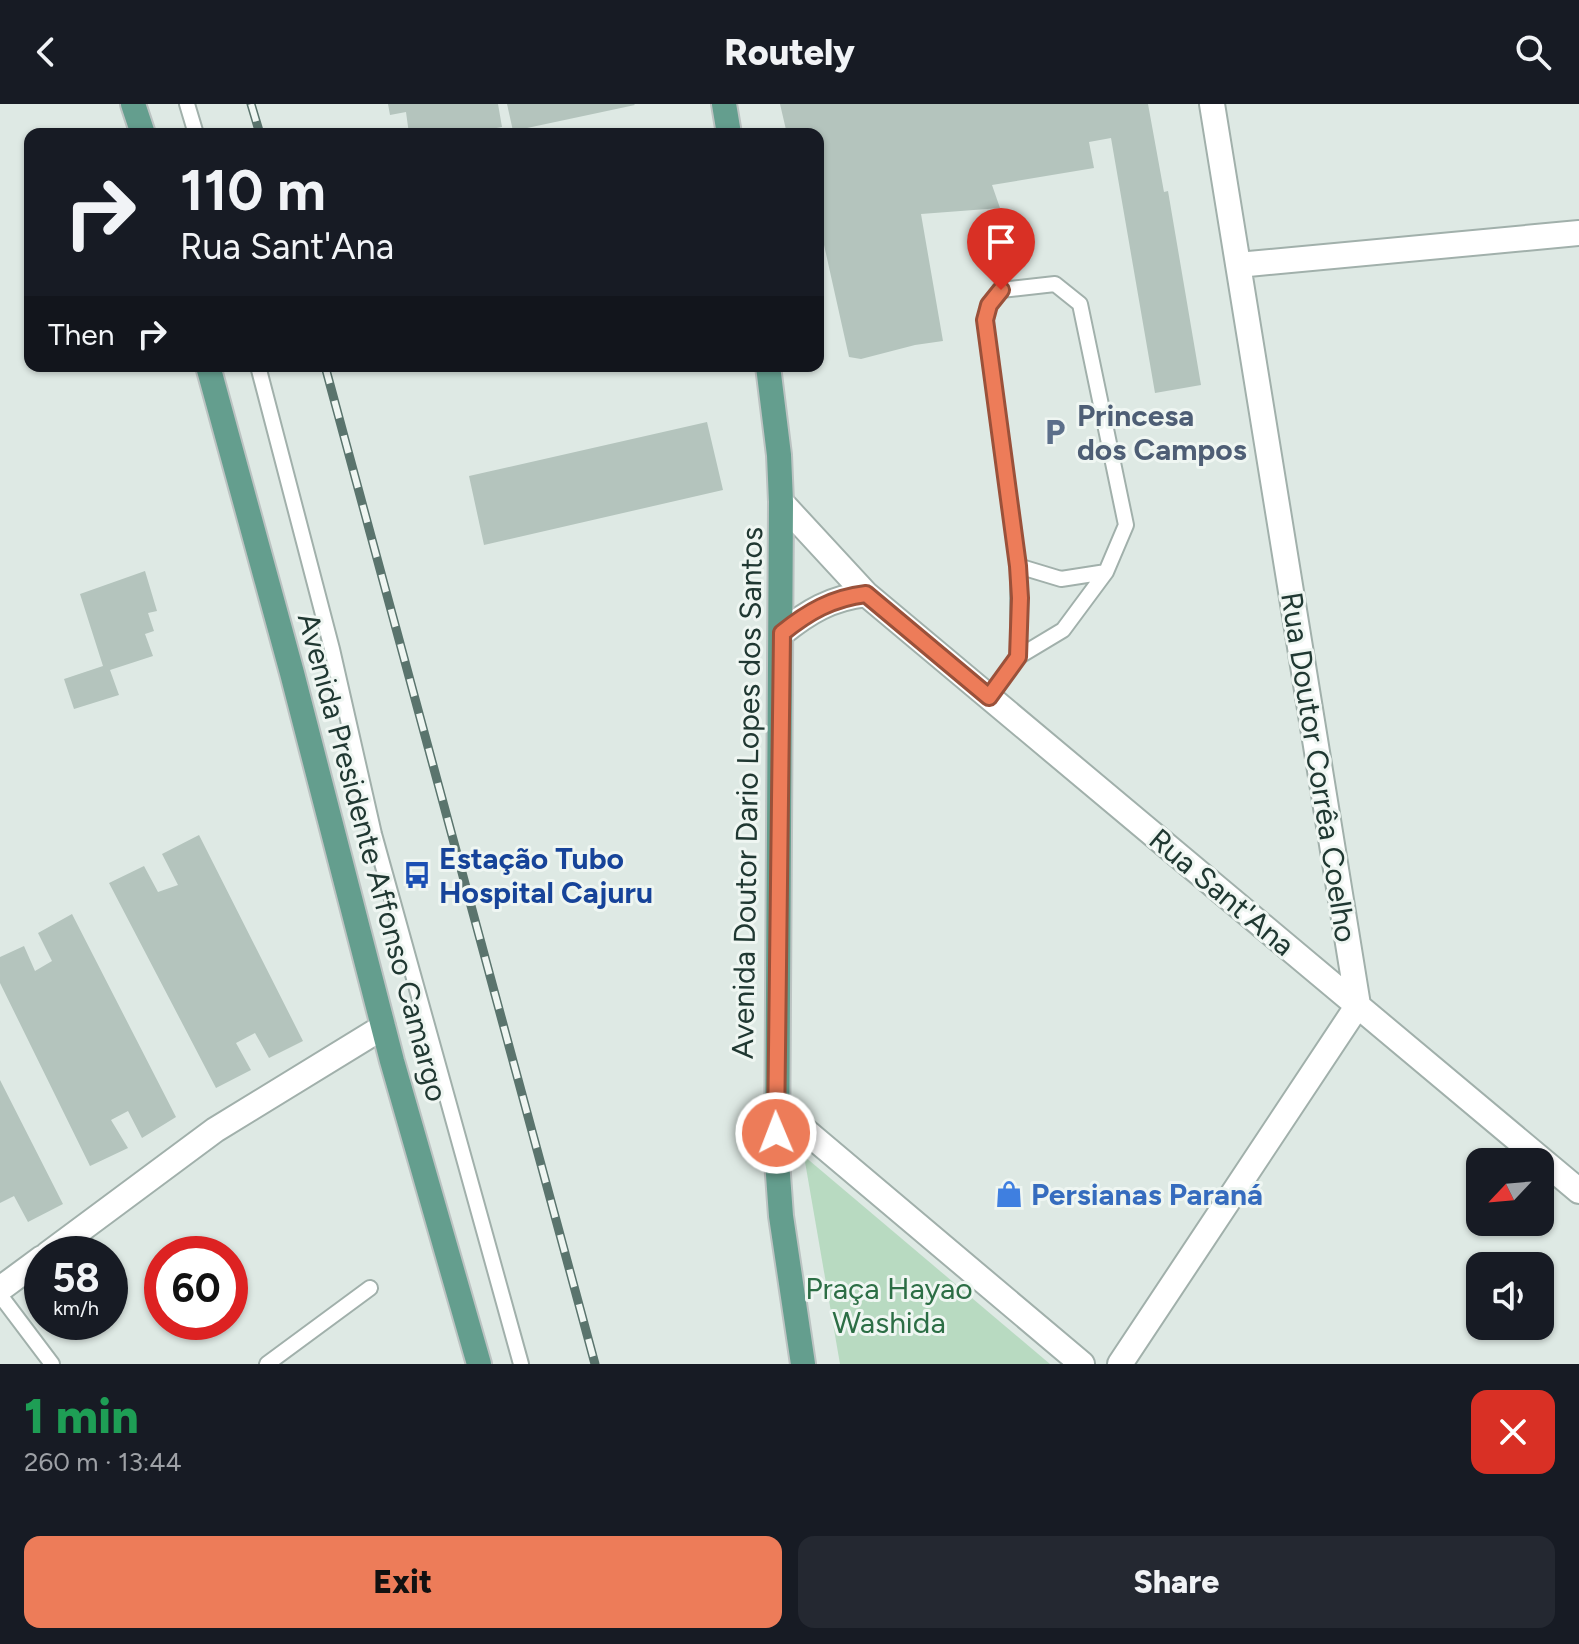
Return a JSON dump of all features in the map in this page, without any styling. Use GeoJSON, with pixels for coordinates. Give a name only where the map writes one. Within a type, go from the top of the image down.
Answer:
{"type":"FeatureCollection","features":[{"type":"Feature","properties":{"kind":"main road"},"geometry":{"type":"LineString","coordinates":[[133,104],[141,128]]}},
{"type":"Feature","properties":{"kind":"main road"},"geometry":{"type":"LineString","coordinates":[[724,104],[728,128]]}},
{"type":"Feature","properties":{"kind":"main road","name":"Avenida Presidente Affonso Camargo"},"geometry":{"type":"LineString","coordinates":[[210,372],[292,673],[383,1027],[476,1362]]}},
{"type":"Feature","properties":{"kind":"main road","name":"Avenida Doutor Dario Lopes dos Santos"},"geometry":{"type":"LineString","coordinates":[[769,372],[778,442],[781,502],[776,1106],[781,1216],[803,1364]]}},
{"type":"Feature","properties":{"kind":"street","name":"Rua Doutor Corrêa Coelho"},"geometry":{"type":"LineString","coordinates":[[1212,104],[1358,1005]]}},
{"type":"Feature","properties":{"kind":"street"},"geometry":{"type":"LineString","coordinates":[[1238,265],[1579,233]]}},
{"type":"Feature","properties":{"kind":"street","name":"Rua Sant'Ana"},"geometry":{"type":"LineString","coordinates":[[781,502],[866,594],[1579,1191]]}},
{"type":"Feature","properties":{"kind":"street"},"geometry":{"type":"LineString","coordinates":[[782,633],[826,603],[845,596],[866,594]]}},
{"type":"Feature","properties":{"kind":"street"},"geometry":{"type":"LineString","coordinates":[[1120,1364],[1358,1005]]}},
{"type":"Feature","properties":{"kind":"street"},"geometry":{"type":"LineString","coordinates":[[72,1236],[215,1130],[383,1027]]}},
{"type":"Feature","properties":{"kind":"street"},"geometry":{"type":"LineString","coordinates":[[776,1106],[1082,1364]]}},
{"type":"Feature","properties":{"kind":"street"},"geometry":{"type":"LineString","coordinates":[[0,1292],[24,1273]]}},
{"type":"Feature","properties":{"kind":"lane"},"geometry":{"type":"LineString","coordinates":[[187,104],[194,128]]}},
{"type":"Feature","properties":{"kind":"lane"},"geometry":{"type":"LineString","coordinates":[[989,697],[1018,657],[1063,630],[1106,572],[1126,525],[1080,304],[1055,284],[1001,290],[989,305],[985,320],[1018,566],[1018,657]]}},
{"type":"Feature","properties":{"kind":"lane"},"geometry":{"type":"LineString","coordinates":[[260,372],[332,649],[374,834],[521,1364]]}},
{"type":"Feature","properties":{"kind":"lane"},"geometry":{"type":"LineString","coordinates":[[1018,566],[1061,579],[1106,572]]}},
{"type":"Feature","properties":{"kind":"lane"},"geometry":{"type":"LineString","coordinates":[[267,1364],[370,1288]]}},
{"type":"Feature","properties":{"kind":"lane"},"geometry":{"type":"LineString","coordinates":[[0,1292],[52,1364]]}},
{"type":"Feature","properties":{"kind":"green space","name":"Praça Hayao Washida"},"geometry":{"type":"Polygon","coordinates":[[[804,1156],[1050,1364],[840,1364],[804,1156]]]}},
{"type":"Feature","properties":{"kind":"building"},"geometry":{"type":"Polygon","coordinates":[[[388,104],[498,104],[502,127],[408,128],[406,112],[390,115],[388,104]]]}},
{"type":"Feature","properties":{"kind":"building"},"geometry":{"type":"Polygon","coordinates":[[[507,104],[635,105],[527,128],[512,128],[507,104]]]}},
{"type":"Feature","properties":{"kind":"building"},"geometry":{"type":"Polygon","coordinates":[[[780,104],[1148,104],[1164,192],[1168,191],[1201,385],[1155,393],[1111,138],[1089,142],[1094,168],[992,185],[1000,208],[921,214],[943,341],[861,359],[849,357],[824,245],[824,128],[786,128],[780,104]]]}},
{"type":"Feature","properties":{"kind":"building"},"geometry":{"type":"Polygon","coordinates":[[[707,422],[723,490],[484,545],[469,476],[707,422]]]}},
{"type":"Feature","properties":{"kind":"building"},"geometry":{"type":"Polygon","coordinates":[[[145,571],[157,611],[148,613],[154,631],[145,634],[153,656],[110,670],[119,695],[74,709],[64,679],[103,666],[80,594],[145,571]]]}},
{"type":"Feature","properties":{"kind":"building"},"geometry":{"type":"Polygon","coordinates":[[[199,835],[303,1041],[269,1058],[255,1033],[236,1043],[251,1070],[216,1088],[109,883],[144,866],[158,892],[178,885],[162,854],[199,835]]]}},
{"type":"Feature","properties":{"kind":"building"},"geometry":{"type":"Polygon","coordinates":[[[72,914],[176,1117],[142,1138],[128,1111],[111,1120],[128,1148],[90,1166],[0,983],[0,957],[24,946],[35,971],[52,961],[38,933],[72,914]]]}},
{"type":"Feature","properties":{"kind":"building"},"geometry":{"type":"Polygon","coordinates":[[[0,1080],[63,1204],[28,1222],[14,1196],[0,1203],[0,1080]]]}},
{"type":"Feature","properties":{"kind":"railway"},"geometry":{"type":"LineString","coordinates":[[251,104],[258,128]]}},
{"type":"Feature","properties":{"kind":"railway"},"geometry":{"type":"LineString","coordinates":[[327,372],[595,1364]]}},
{"type":"Feature","properties":{"kind":"place","name":"Princesa dos Campos"},"geometry":{"type":"Point","coordinates":[1055,432]}},
{"type":"Feature","properties":{"kind":"place","name":"Estação Tubo Hospital Cajuru"},"geometry":{"type":"Point","coordinates":[417,875]}},
{"type":"Feature","properties":{"kind":"place","name":"Persianas Paraná"},"geometry":{"type":"Point","coordinates":[1009,1194]}},
{"type":"Feature","properties":{"kind":"route"},"geometry":{"type":"LineString","coordinates":[[776,1133],[782,633],[826,603],[845,596],[866,594],[989,697],[1018,657],[1018,566],[985,320],[989,305],[1001,290]]}}]}
